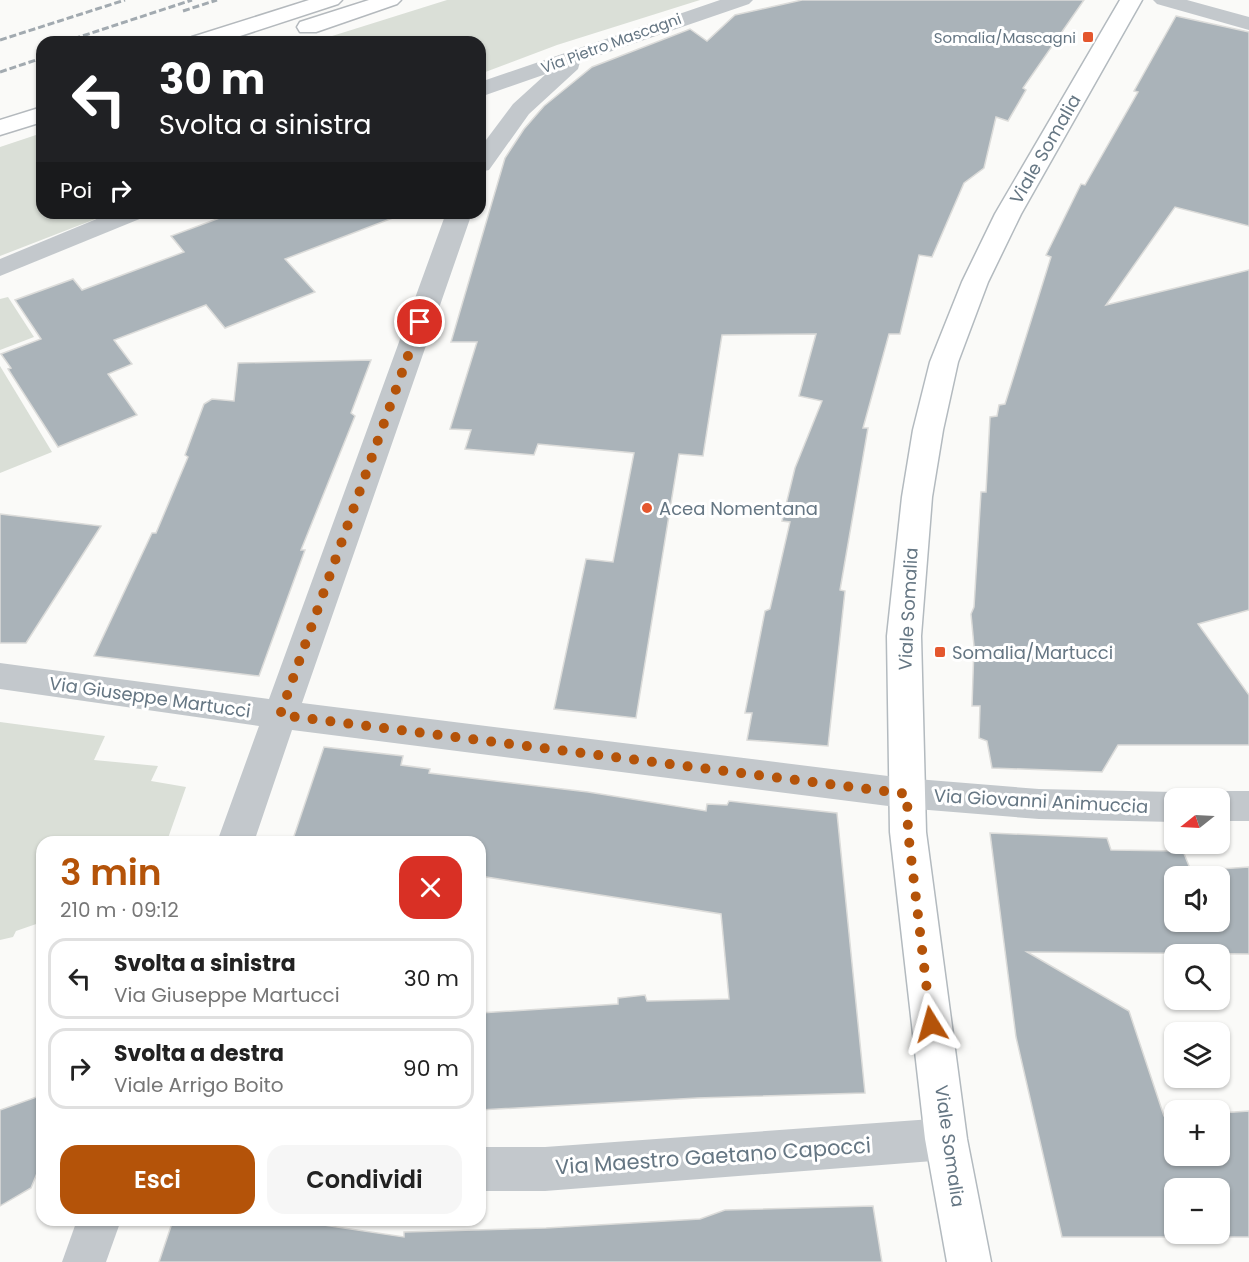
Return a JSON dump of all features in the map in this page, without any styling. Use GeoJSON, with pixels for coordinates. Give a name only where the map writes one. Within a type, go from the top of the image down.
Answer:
{"type":"FeatureCollection","features":[{"type":"Feature","properties":{"kind":"main road"},"geometry":{"type":"LineString","coordinates":[[219,36],[331,0]]}},
{"type":"Feature","properties":{"kind":"main road"},"geometry":{"type":"LineString","coordinates":[[279,36],[390,0]]}},
{"type":"Feature","properties":{"kind":"main road","name":"Viale Somalia"},"geometry":{"type":"LineString","coordinates":[[969,1262],[946,1139],[920,944],[908,832],[905,610],[925,448],[944,362],[972,289],[1008,214],[1131,0]]}},
{"type":"Feature","properties":{"kind":"main road"},"geometry":{"type":"LineString","coordinates":[[0,107],[36,95]]}},
{"type":"Feature","properties":{"kind":"main road"},"geometry":{"type":"LineString","coordinates":[[0,128],[36,116]]}},
{"type":"Feature","properties":{"kind":"street","name":"Via Pietro Mascagni"},"geometry":{"type":"LineString","coordinates":[[486,88],[679,19],[742,0]]}},
{"type":"Feature","properties":{"kind":"street"},"geometry":{"type":"LineString","coordinates":[[1164,0],[1249,24]]}},
{"type":"Feature","properties":{"kind":"street"},"geometry":{"type":"LineString","coordinates":[[486,157],[521,109],[584,53]]}},
{"type":"Feature","properties":{"kind":"street"},"geometry":{"type":"LineString","coordinates":[[0,267],[118,219]]}},
{"type":"Feature","properties":{"kind":"street"},"geometry":{"type":"LineString","coordinates":[[237,836],[457,219]]}},
{"type":"Feature","properties":{"kind":"street","name":"Via Giuseppe Martucci"},"geometry":{"type":"LineString","coordinates":[[0,676],[280,715],[907,794]]}},
{"type":"Feature","properties":{"kind":"street","name":"Via Giovanni Animuccia"},"geometry":{"type":"LineString","coordinates":[[907,794],[1022,804],[1164,807]]}},
{"type":"Feature","properties":{"kind":"street"},"geometry":{"type":"LineString","coordinates":[[1230,806],[1249,806]]}},
{"type":"Feature","properties":{"kind":"street","name":"Via Maestro Gaetano Capocci"},"geometry":{"type":"LineString","coordinates":[[486,1169],[545,1169],[665,1158],[946,1139]]}},
{"type":"Feature","properties":{"kind":"street"},"geometry":{"type":"LineString","coordinates":[[84,1262],[97,1226]]}},
{"type":"Feature","properties":{"kind":"shaded area"},"geometry":{"type":"Polygon","coordinates":[[[447,0],[700,0],[557,45],[486,72],[486,36],[332,36],[447,0]]]}},
{"type":"Feature","properties":{"kind":"shaded area"},"geometry":{"type":"Polygon","coordinates":[[[36,135],[36,219],[96,219],[0,256],[0,147],[36,135]]]}},
{"type":"Feature","properties":{"kind":"shaded area"},"geometry":{"type":"Polygon","coordinates":[[[8,297],[34,337],[0,350],[0,299],[8,297]]]}},
{"type":"Feature","properties":{"kind":"shaded area"},"geometry":{"type":"Polygon","coordinates":[[[0,366],[52,452],[0,473],[0,366]]]}},
{"type":"Feature","properties":{"kind":"shaded area"},"geometry":{"type":"Polygon","coordinates":[[[0,722],[105,736],[94,760],[158,766],[151,781],[186,787],[169,836],[36,836],[36,924],[16,931],[13,937],[0,940],[0,722]]]}},
{"type":"Feature","properties":{"kind":"building"},"geometry":{"type":"Polygon","coordinates":[[[802,0],[1084,0],[1023,88],[1026,90],[1008,121],[996,117],[984,168],[964,183],[932,257],[919,255],[900,334],[889,334],[863,428],[868,428],[840,590],[845,591],[828,746],[747,740],[752,713],[745,713],[765,611],[770,609],[790,522],[782,521],[795,468],[822,401],[799,396],[816,334],[722,335],[703,456],[679,454],[636,718],[554,709],[586,559],[613,562],[634,453],[538,444],[534,455],[465,449],[471,430],[450,429],[477,342],[451,342],[505,158],[524,129],[544,106],[592,67],[690,29],[707,41],[735,15],[802,0]]]}},
{"type":"Feature","properties":{"kind":"building"},"geometry":{"type":"Polygon","coordinates":[[[1176,16],[1249,32],[1249,226],[1175,207],[1106,305],[1249,270],[1249,610],[1198,624],[1249,695],[1249,745],[1118,745],[1102,772],[992,768],[987,741],[979,738],[980,706],[972,706],[974,646],[971,614],[974,607],[981,492],[986,492],[990,417],[997,416],[999,405],[1005,404],[1051,257],[1046,255],[1081,184],[1085,185],[1138,92],[1134,91],[1176,16]]]}},
{"type":"Feature","properties":{"kind":"building"},"geometry":{"type":"Polygon","coordinates":[[[217,219],[390,219],[285,259],[315,292],[225,328],[206,305],[114,340],[132,364],[108,374],[137,415],[58,447],[8,369],[11,368],[1,354],[41,339],[15,300],[73,279],[82,290],[184,252],[171,236],[217,219]]]}},
{"type":"Feature","properties":{"kind":"building"},"geometry":{"type":"Polygon","coordinates":[[[371,360],[351,413],[355,416],[301,550],[305,550],[259,676],[94,656],[152,533],[156,533],[188,457],[185,455],[204,404],[212,399],[234,401],[238,363],[371,360]]]}},
{"type":"Feature","properties":{"kind":"building"},"geometry":{"type":"Polygon","coordinates":[[[0,514],[101,526],[26,643],[0,643],[0,514]]]}},
{"type":"Feature","properties":{"kind":"building"},"geometry":{"type":"Polygon","coordinates":[[[324,747],[403,756],[401,765],[430,769],[429,773],[588,792],[706,811],[707,804],[727,805],[729,801],[837,813],[865,1093],[697,1098],[486,1110],[486,1013],[618,1004],[618,998],[645,995],[647,1001],[729,999],[721,914],[486,877],[486,836],[294,836],[324,747]]]}},
{"type":"Feature","properties":{"kind":"building"},"geometry":{"type":"Polygon","coordinates":[[[990,833],[1107,838],[1111,850],[1164,851],[1164,854],[1184,854],[1189,866],[1164,866],[1164,932],[1230,932],[1230,868],[1249,867],[1249,954],[1230,954],[1230,944],[1164,944],[1164,953],[1027,952],[1129,1011],[1164,1116],[1164,1166],[1230,1166],[1230,1112],[1249,1111],[1249,1237],[1230,1237],[1230,1178],[1164,1178],[1164,1237],[1062,1237],[1016,1037],[990,833]]]}},
{"type":"Feature","properties":{"kind":"building"},"geometry":{"type":"Polygon","coordinates":[[[36,1097],[36,1176],[31,1188],[0,1206],[0,1110],[36,1097]]]}},
{"type":"Feature","properties":{"kind":"building"},"geometry":{"type":"Polygon","coordinates":[[[873,1206],[882,1262],[159,1262],[171,1226],[330,1226],[404,1237],[404,1232],[546,1228],[700,1219],[725,1210],[873,1206]]]}},
{"type":"Feature","properties":{"kind":"railway"},"geometry":{"type":"LineString","coordinates":[[0,40],[125,0]]}},
{"type":"Feature","properties":{"kind":"railway"},"geometry":{"type":"LineString","coordinates":[[82,36],[192,0]]}},
{"type":"Feature","properties":{"kind":"railway"},"geometry":{"type":"LineString","coordinates":[[183,11],[217,0]]}},
{"type":"Feature","properties":{"kind":"railway"},"geometry":{"type":"LineString","coordinates":[[0,72],[36,60]]}},
{"type":"Feature","properties":{"kind":"place","name":"Somalia/Mascagni"},"geometry":{"type":"Point","coordinates":[1088,37]}},
{"type":"Feature","properties":{"kind":"place","name":"Acea Nomentana"},"geometry":{"type":"Point","coordinates":[647,508]}},
{"type":"Feature","properties":{"kind":"place","name":"Somalia/Martucci"},"geometry":{"type":"Point","coordinates":[940,652]}},
{"type":"Feature","properties":{"kind":"route"},"geometry":{"type":"LineString","coordinates":[[420,322],[280,715],[907,794],[908,832],[931,1024]]}}]}
